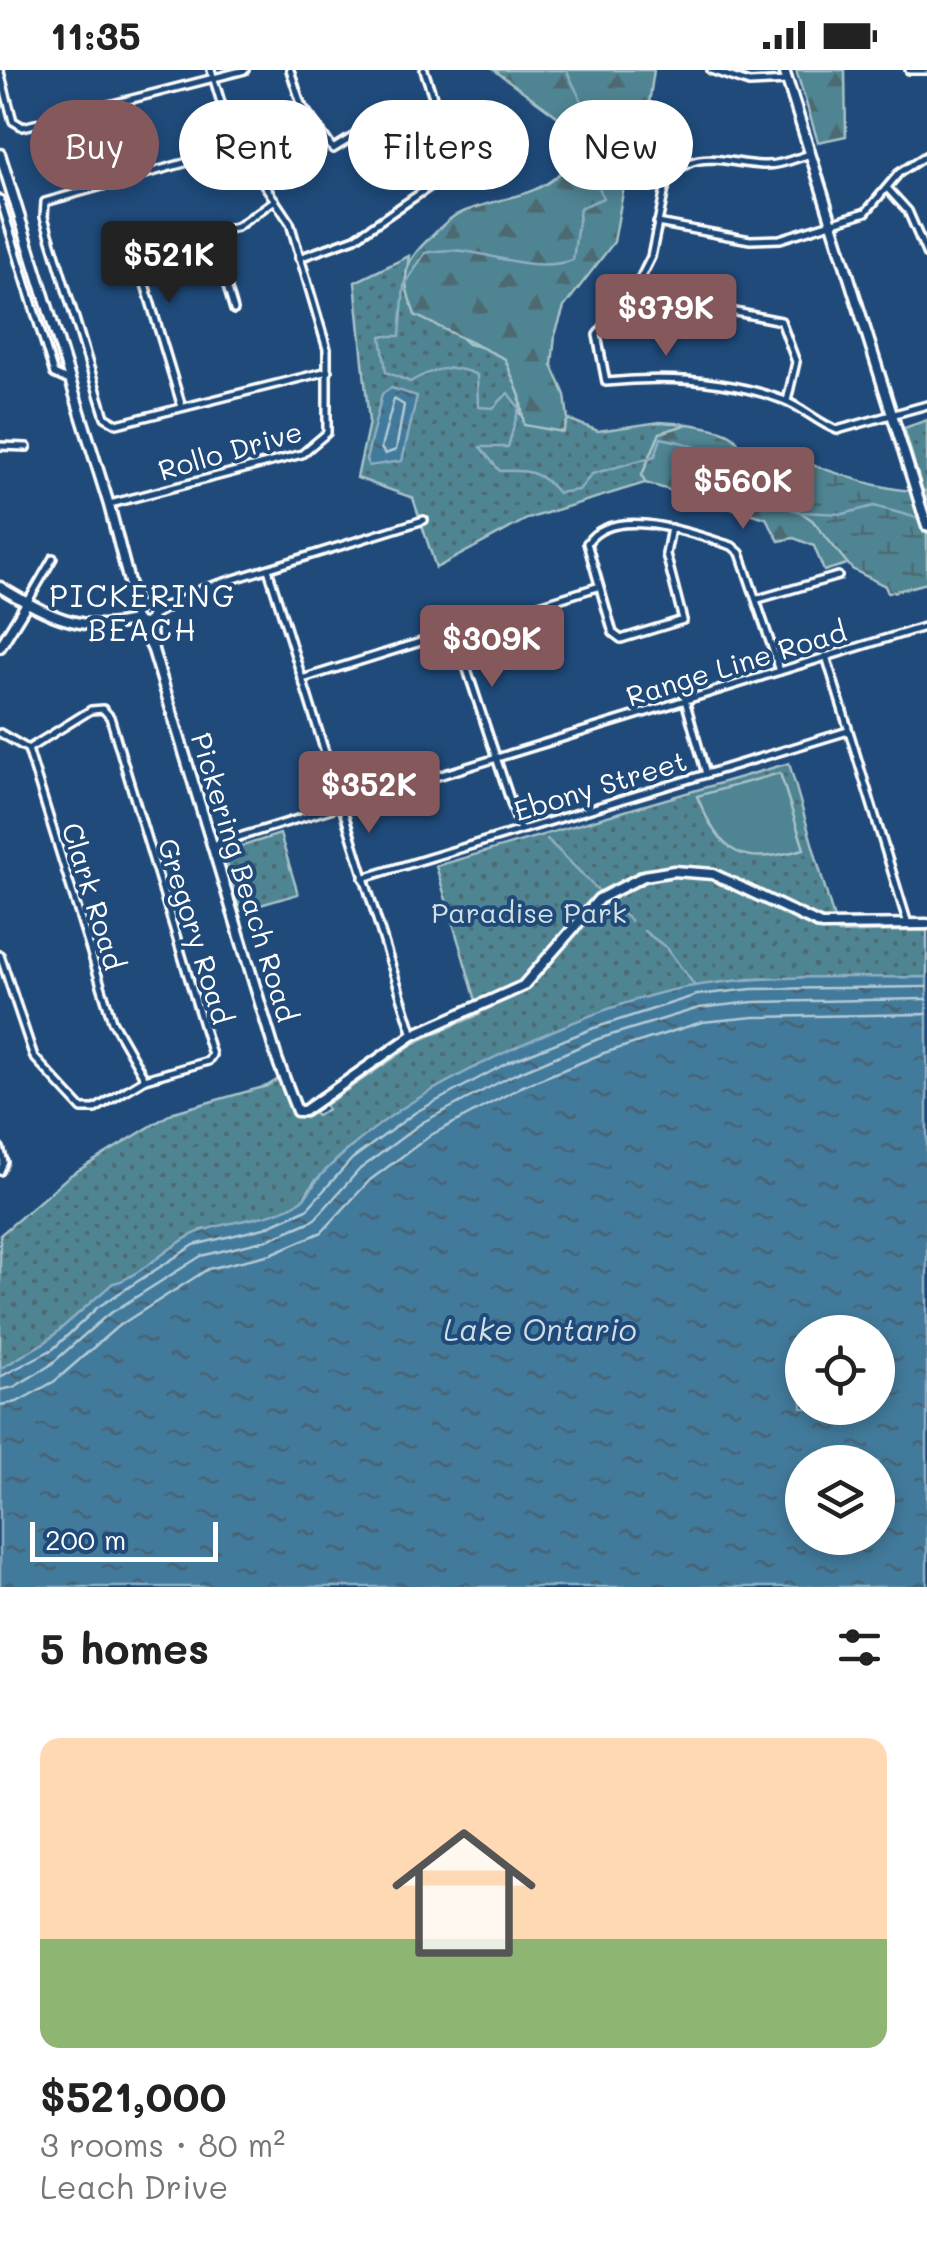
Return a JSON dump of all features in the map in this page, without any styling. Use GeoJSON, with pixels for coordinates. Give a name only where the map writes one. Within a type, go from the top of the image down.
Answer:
{"type":"FeatureCollection","features":[{"type":"Feature","properties":{"kind":"street","name":"Rollo Drive"},"geometry":{"type":"LineString","coordinates":[[211,70],[222,100]]}},
{"type":"Feature","properties":{"kind":"street"},"geometry":{"type":"LineString","coordinates":[[0,72],[13,121],[24,127],[245,70]]}},
{"type":"Feature","properties":{"kind":"street"},"geometry":{"type":"LineString","coordinates":[[290,70],[301,104],[333,149],[348,140]]}},
{"type":"Feature","properties":{"kind":"street"},"geometry":{"type":"LineString","coordinates":[[424,70],[434,100]]}},
{"type":"Feature","properties":{"kind":"street"},"geometry":{"type":"LineString","coordinates":[[711,70],[748,83],[787,81]]}},
{"type":"Feature","properties":{"kind":"street"},"geometry":{"type":"LineString","coordinates":[[784,70],[926,522]]}},
{"type":"Feature","properties":{"kind":"street"},"geometry":{"type":"LineString","coordinates":[[909,70],[927,70]]}},
{"type":"Feature","properties":{"kind":"street","name":"Pickering Beach Road"},"geometry":{"type":"LineString","coordinates":[[0,154],[291,1104],[300,1112],[413,1035]]}},
{"type":"Feature","properties":{"kind":"street"},"geometry":{"type":"LineString","coordinates":[[810,154],[764,166],[707,156],[682,164],[666,184],[651,257],[638,283],[597,335],[606,382],[669,376],[787,401],[837,430],[927,405]]}},
{"type":"Feature","properties":{"kind":"street"},"geometry":{"type":"LineString","coordinates":[[658,223],[750,240],[780,239],[866,212],[900,173],[927,156]]}},
{"type":"Feature","properties":{"kind":"street"},"geometry":{"type":"LineString","coordinates":[[179,164],[54,197],[42,210],[105,417],[117,424],[328,372]]}},
{"type":"Feature","properties":{"kind":"street"},"geometry":{"type":"LineString","coordinates":[[888,189],[908,211],[927,255]]}},
{"type":"Feature","properties":{"kind":"street","name":"Rollo Drive"},"geometry":{"type":"LineString","coordinates":[[109,505],[315,448],[323,441],[329,424],[327,350],[290,224],[267,190]]}},
{"type":"Feature","properties":{"kind":"street"},"geometry":{"type":"LineString","coordinates":[[299,258],[356,238],[425,190]]}},
{"type":"Feature","properties":{"kind":"street","name":"Pickering Beach Road"},"geometry":{"type":"LineString","coordinates":[[0,198],[54,374],[70,380]]}},
{"type":"Feature","properties":{"kind":"street"},"geometry":{"type":"LineString","coordinates":[[182,407],[138,261],[148,251],[237,227],[274,200]]}},
{"type":"Feature","properties":{"kind":"street"},"geometry":{"type":"LineString","coordinates":[[212,235],[234,310]]}},
{"type":"Feature","properties":{"kind":"street"},"geometry":{"type":"LineString","coordinates":[[638,283],[675,300],[781,321],[796,362],[787,401]]}},
{"type":"Feature","properties":{"kind":"street"},"geometry":{"type":"LineString","coordinates":[[0,446],[27,447]]}},
{"type":"Feature","properties":{"kind":"street"},"geometry":{"type":"LineString","coordinates":[[0,587],[70,623],[116,623],[202,590],[424,520]]}},
{"type":"Feature","properties":{"kind":"street"},"geometry":{"type":"LineString","coordinates":[[671,528],[666,554],[684,620],[621,640],[612,634],[587,550],[590,537],[646,521],[671,528],[740,552],[780,671]]}},
{"type":"Feature","properties":{"kind":"street"},"geometry":{"type":"LineString","coordinates":[[0,647],[52,558]]}},
{"type":"Feature","properties":{"kind":"street"},"geometry":{"type":"LineString","coordinates":[[268,570],[413,1035],[523,986],[599,898],[652,874],[713,874],[821,925],[927,924]]}},
{"type":"Feature","properties":{"kind":"street"},"geometry":{"type":"LineString","coordinates":[[758,600],[838,576]]}},
{"type":"Feature","properties":{"kind":"street"},"geometry":{"type":"LineString","coordinates":[[302,679],[598,587]]}},
{"type":"Feature","properties":{"kind":"street","name":"Range Line Road"},"geometry":{"type":"LineString","coordinates":[[213,845],[927,626]]}},
{"type":"Feature","properties":{"kind":"street"},"geometry":{"type":"LineString","coordinates":[[455,632],[520,830]]}},
{"type":"Feature","properties":{"kind":"street"},"geometry":{"type":"LineString","coordinates":[[826,656],[908,924]]}},
{"type":"Feature","properties":{"kind":"street"},"geometry":{"type":"LineString","coordinates":[[685,700],[706,774]]}},
{"type":"Feature","properties":{"kind":"street","name":"Gregory Road"},"geometry":{"type":"LineString","coordinates":[[0,955],[34,1056],[82,1109],[96,1109],[144,1079],[208,1062],[212,1055],[110,717],[103,709],[91,710],[28,749]]}},
{"type":"Feature","properties":{"kind":"street","name":"Ebony Street"},"geometry":{"type":"LineString","coordinates":[[363,878],[848,731]]}},
{"type":"Feature","properties":{"kind":"street"},"geometry":{"type":"LineString","coordinates":[[0,733],[28,749]]}},
{"type":"Feature","properties":{"kind":"street","name":"Clark Road"},"geometry":{"type":"LineString","coordinates":[[28,749],[112,1021],[144,1079]]}},
{"type":"Feature","properties":{"kind":"street"},"geometry":{"type":"LineString","coordinates":[[0,1148],[4,1162],[0,1171]]}},
{"type":"Feature","properties":{"kind":"green space"},"geometry":{"type":"Polygon","coordinates":[[[494,70],[654,70],[650,100],[549,100],[549,110],[494,70]]]}},
{"type":"Feature","properties":{"kind":"green space"},"geometry":{"type":"Polygon","coordinates":[[[796,70],[845,70],[846,136],[818,142],[796,70]]]}},
{"type":"Feature","properties":{"kind":"green space"},"geometry":{"type":"Polygon","coordinates":[[[548,182],[549,190],[623,190],[614,242],[564,307],[555,335],[552,365],[565,395],[568,419],[563,432],[524,425],[520,396],[505,359],[415,315],[406,279],[415,253],[448,220],[548,182]]]}},
{"type":"Feature","properties":{"kind":"green space"},"geometry":{"type":"Polygon","coordinates":[[[409,256],[405,286],[468,344],[494,350],[506,359],[520,396],[520,414],[563,432],[568,419],[598,431],[660,422],[688,424],[660,433],[642,475],[645,483],[527,519],[436,568],[413,498],[357,478],[369,422],[355,282],[409,256]]]}},
{"type":"Feature","properties":{"kind":"green space"},"geometry":{"type":"Polygon","coordinates":[[[927,420],[927,505],[904,428],[927,420]]]}},
{"type":"Feature","properties":{"kind":"green space"},"geometry":{"type":"Polygon","coordinates":[[[688,424],[731,436],[742,450],[755,490],[780,503],[849,523],[873,556],[824,571],[814,546],[794,538],[779,541],[766,518],[645,483],[642,475],[660,433],[688,424]]]}},
{"type":"Feature","properties":{"kind":"green space"},"geometry":{"type":"Polygon","coordinates":[[[785,457],[873,484],[927,491],[927,583],[888,593],[885,586],[852,569],[812,520],[764,487],[763,481],[785,457]]]}},
{"type":"Feature","properties":{"kind":"green space","name":"Paradise Park"},"geometry":{"type":"Polygon","coordinates":[[[789,763],[838,933],[927,930],[927,977],[751,979],[695,986],[590,1018],[505,1053],[411,1103],[346,1151],[315,1181],[302,1201],[271,1220],[202,1230],[0,1375],[0,1235],[69,1176],[174,1112],[267,1086],[280,1078],[295,1116],[317,1116],[327,1109],[325,1105],[420,1040],[480,1014],[436,866],[789,763]]]}},
{"type":"Feature","properties":{"kind":"green space"},"geometry":{"type":"Polygon","coordinates":[[[780,773],[804,849],[765,856],[737,852],[716,832],[697,796],[780,773]]]}},
{"type":"Feature","properties":{"kind":"green space"},"geometry":{"type":"Polygon","coordinates":[[[280,834],[298,894],[240,911],[224,852],[280,834]]]}},
{"type":"Feature","properties":{"kind":"water"},"geometry":{"type":"Polygon","coordinates":[[[391,388],[417,396],[402,461],[369,466],[366,460],[382,394],[391,388]]]}},
{"type":"Feature","properties":{"kind":"water","name":"Lake Ontario"},"geometry":{"type":"Polygon","coordinates":[[[927,977],[927,1587],[0,1587],[0,1369],[47,1341],[113,1283],[183,1240],[299,1202],[323,1173],[377,1126],[412,1102],[513,1048],[591,1015],[666,992],[785,978],[927,977]]]}},
{"type":"Feature","properties":{"kind":"waterway"},"geometry":{"type":"LineString","coordinates":[[566,70],[586,110],[621,130],[615,140],[600,139],[586,151],[603,198],[580,208],[573,260],[535,264],[462,251],[425,253],[404,286],[400,336],[381,336],[386,372],[410,382],[442,369],[468,371],[477,375],[478,407],[493,408],[508,393],[519,408],[508,447],[480,447],[500,471],[532,473],[558,493],[579,490],[592,474],[655,456],[661,438],[711,454],[729,469],[744,493],[800,512],[843,514],[874,506],[921,519]]}},
{"type":"Feature","properties":{"kind":"waterway"},"geometry":{"type":"LineString","coordinates":[[547,839],[599,891]]}},
{"type":"Feature","properties":{"kind":"waterway"},"geometry":{"type":"LineString","coordinates":[[607,900],[631,921]]}},
{"type":"Feature","properties":{"kind":"waterway"},"geometry":{"type":"LineString","coordinates":[[644,931],[667,948],[682,969]]}},
{"type":"Feature","properties":{"kind":"waterway"},"geometry":{"type":"LineString","coordinates":[[684,971],[695,986]]}},
{"type":"Feature","properties":{"kind":"district","name":"PICKERING BEACH"},"geometry":{"type":"Point","coordinates":[143,612]}}]}
